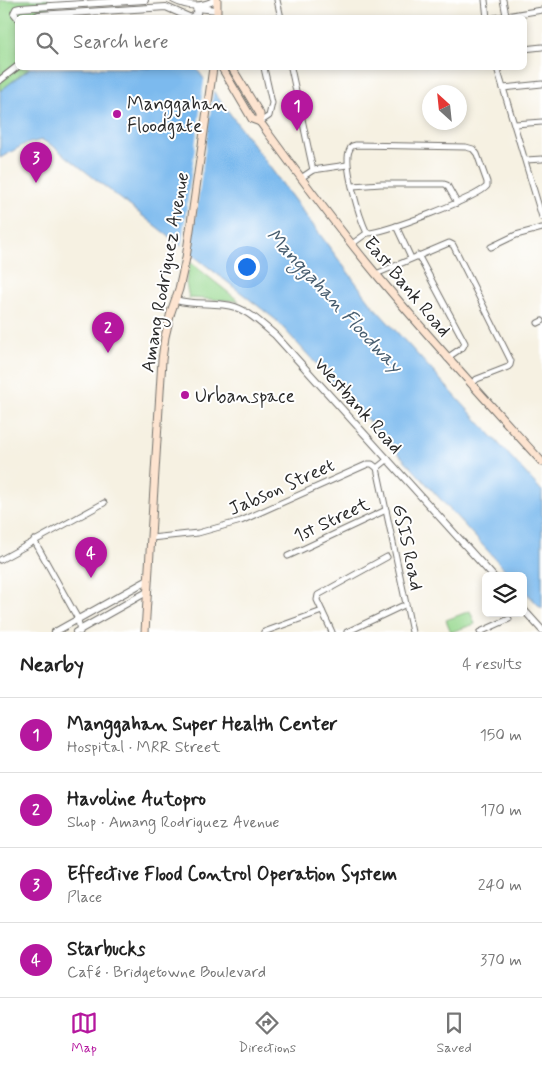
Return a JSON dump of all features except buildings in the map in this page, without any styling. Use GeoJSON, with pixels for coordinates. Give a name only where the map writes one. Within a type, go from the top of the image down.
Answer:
{"type":"FeatureCollection","features":[{"type":"Feature","properties":{"kind":"main road"},"geometry":{"type":"LineString","coordinates":[[216,0],[217,14]]}},
{"type":"Feature","properties":{"kind":"main road","name":"East Bank Road"},"geometry":{"type":"LineString","coordinates":[[223,70],[252,119],[260,122],[376,274],[447,358],[542,462]]}},
{"type":"Feature","properties":{"kind":"main road","name":"East Bank Road"},"geometry":{"type":"LineString","coordinates":[[233,70],[260,114],[260,122]]}},
{"type":"Feature","properties":{"kind":"main road","name":"Amang Rodriguez Avenue"},"geometry":{"type":"LineString","coordinates":[[144,632],[162,360],[165,337],[186,255],[213,71]]}},
{"type":"Feature","properties":{"kind":"street"},"geometry":{"type":"LineString","coordinates":[[16,15],[14,13],[16,9],[35,5],[145,0]]}},
{"type":"Feature","properties":{"kind":"street"},"geometry":{"type":"LineString","coordinates":[[174,0],[217,14]]}},
{"type":"Feature","properties":{"kind":"street"},"geometry":{"type":"LineString","coordinates":[[196,8],[216,0]]}},
{"type":"Feature","properties":{"kind":"street"},"geometry":{"type":"LineString","coordinates":[[277,0],[280,15]]}},
{"type":"Feature","properties":{"kind":"street"},"geometry":{"type":"LineString","coordinates":[[485,0],[488,15]]}},
{"type":"Feature","properties":{"kind":"street"},"geometry":{"type":"LineString","coordinates":[[504,0],[506,15],[542,10]]}},
{"type":"Feature","properties":{"kind":"street"},"geometry":{"type":"LineString","coordinates":[[50,15],[166,7],[184,15]]}},
{"type":"Feature","properties":{"kind":"street"},"geometry":{"type":"LineString","coordinates":[[195,15],[197,13],[196,8]]}},
{"type":"Feature","properties":{"kind":"street"},"geometry":{"type":"LineString","coordinates":[[527,49],[542,47]]}},
{"type":"Feature","properties":{"kind":"street"},"geometry":{"type":"LineString","coordinates":[[0,80],[15,68]]}},
{"type":"Feature","properties":{"kind":"street"},"geometry":{"type":"LineString","coordinates":[[260,122],[269,116],[272,103],[264,70]]}},
{"type":"Feature","properties":{"kind":"street"},"geometry":{"type":"LineString","coordinates":[[292,70],[313,170]]}},
{"type":"Feature","properties":{"kind":"street"},"geometry":{"type":"LineString","coordinates":[[498,70],[526,160],[540,197],[542,217]]}},
{"type":"Feature","properties":{"kind":"street"},"geometry":{"type":"LineString","coordinates":[[503,88],[542,84]]}},
{"type":"Feature","properties":{"kind":"street"},"geometry":{"type":"LineString","coordinates":[[515,124],[542,122]]}},
{"type":"Feature","properties":{"kind":"street"},"geometry":{"type":"LineString","coordinates":[[352,244],[367,232],[376,232],[396,226],[481,192],[487,186],[477,154],[473,149],[466,147],[356,144],[351,146],[348,151],[347,165],[359,216],[367,232]]}},
{"type":"Feature","properties":{"kind":"street"},"geometry":{"type":"LineString","coordinates":[[526,160],[542,159]]}},
{"type":"Feature","properties":{"kind":"street"},"geometry":{"type":"LineString","coordinates":[[301,178],[313,170],[347,165]]}},
{"type":"Feature","properties":{"kind":"street"},"geometry":{"type":"LineString","coordinates":[[353,186],[444,184],[447,185],[457,203]]}},
{"type":"Feature","properties":{"kind":"street"},"geometry":{"type":"LineString","coordinates":[[396,226],[411,258]]}},
{"type":"Feature","properties":{"kind":"street"},"geometry":{"type":"LineString","coordinates":[[491,247],[516,235],[542,228]]}},
{"type":"Feature","properties":{"kind":"street"},"geometry":{"type":"LineString","coordinates":[[376,274],[449,243],[453,245],[510,361],[510,365],[477,379],[471,384]]}},
{"type":"Feature","properties":{"kind":"street"},"geometry":{"type":"LineString","coordinates":[[418,255],[465,343],[463,347],[447,358]]}},
{"type":"Feature","properties":{"kind":"street","name":"Westbank Road"},"geometry":{"type":"LineString","coordinates":[[176,300],[188,303],[235,307],[243,310],[263,325],[279,340],[490,572]]}},
{"type":"Feature","properties":{"kind":"street"},"geometry":{"type":"LineString","coordinates":[[377,468],[388,459]]}},
{"type":"Feature","properties":{"kind":"street","name":"Jabson Street"},"geometry":{"type":"LineString","coordinates":[[151,538],[198,533],[228,526],[251,518],[368,464],[372,464],[377,468]]}},
{"type":"Feature","properties":{"kind":"street","name":"GSIS Road"},"geometry":{"type":"LineString","coordinates":[[377,468],[412,632]]}},
{"type":"Feature","properties":{"kind":"street"},"geometry":{"type":"LineString","coordinates":[[0,560],[104,503]]}},
{"type":"Feature","properties":{"kind":"street","name":"1st Street"},"geometry":{"type":"LineString","coordinates":[[288,556],[386,510]]}},
{"type":"Feature","properties":{"kind":"street"},"geometry":{"type":"LineString","coordinates":[[34,540],[78,619],[78,631],[147,592]]}},
{"type":"Feature","properties":{"kind":"street"},"geometry":{"type":"LineString","coordinates":[[332,632],[317,600],[318,595],[387,557]]}},
{"type":"Feature","properties":{"kind":"street"},"geometry":{"type":"LineString","coordinates":[[55,632],[148,580]]}},
{"type":"Feature","properties":{"kind":"street"},"geometry":{"type":"LineString","coordinates":[[348,632],[402,606]]}},
{"type":"Feature","properties":{"kind":"street"},"geometry":{"type":"LineString","coordinates":[[264,632],[322,610]]}},
{"type":"Feature","properties":{"kind":"street"},"geometry":{"type":"LineString","coordinates":[[527,613],[542,630]]}},
{"type":"Feature","properties":{"kind":"street"},"geometry":{"type":"LineString","coordinates":[[480,632],[494,630],[509,619]]}},
{"type":"Feature","properties":{"kind":"green space"},"geometry":{"type":"Polygon","coordinates":[[[0,0],[49,0],[55,15],[15,15],[15,70],[27,70],[0,91],[0,0]]]}},
{"type":"Feature","properties":{"kind":"green space"},"geometry":{"type":"Polygon","coordinates":[[[190,262],[239,301],[189,298],[186,283],[190,262]]]}},
{"type":"Feature","properties":{"kind":"green space"},"geometry":{"type":"Polygon","coordinates":[[[470,611],[475,624],[451,632],[446,620],[470,611]]]}},
{"type":"Feature","properties":{"kind":"water","name":"Manggahan Floodway"},"geometry":{"type":"Polygon","coordinates":[[[27,70],[197,70],[374,307],[542,491],[542,609],[527,593],[527,572],[507,572],[276,320],[53,146],[42,140],[25,144],[0,158],[0,91],[27,70]]]}},
{"type":"Feature","properties":{"kind":"pier"},"geometry":{"type":"Polygon","coordinates":[[[148,0],[155,13],[52,15],[47,1],[148,0]]]}},
{"type":"Feature","properties":{"kind":"pier"},"geometry":{"type":"Polygon","coordinates":[[[205,74],[214,86],[190,257],[181,249],[205,74]]]}},
{"type":"Feature","properties":{"kind":"place","name":"Manggahan Floodgate"},"geometry":{"type":"Point","coordinates":[117,114]}},
{"type":"Feature","properties":{"kind":"place","name":"Manggahan Super Health Center"},"geometry":{"type":"Point","coordinates":[297,131]}},
{"type":"Feature","properties":{"kind":"place","name":"Effective Flood Control Operation System"},"geometry":{"type":"Point","coordinates":[36,183]}},
{"type":"Feature","properties":{"kind":"place","name":"Havoline Autopro"},"geometry":{"type":"Point","coordinates":[108,353]}},
{"type":"Feature","properties":{"kind":"place","name":"Urbanspace"},"geometry":{"type":"Point","coordinates":[185,395]}},
{"type":"Feature","properties":{"kind":"place","name":"Starbucks"},"geometry":{"type":"Point","coordinates":[91,578]}}]}
